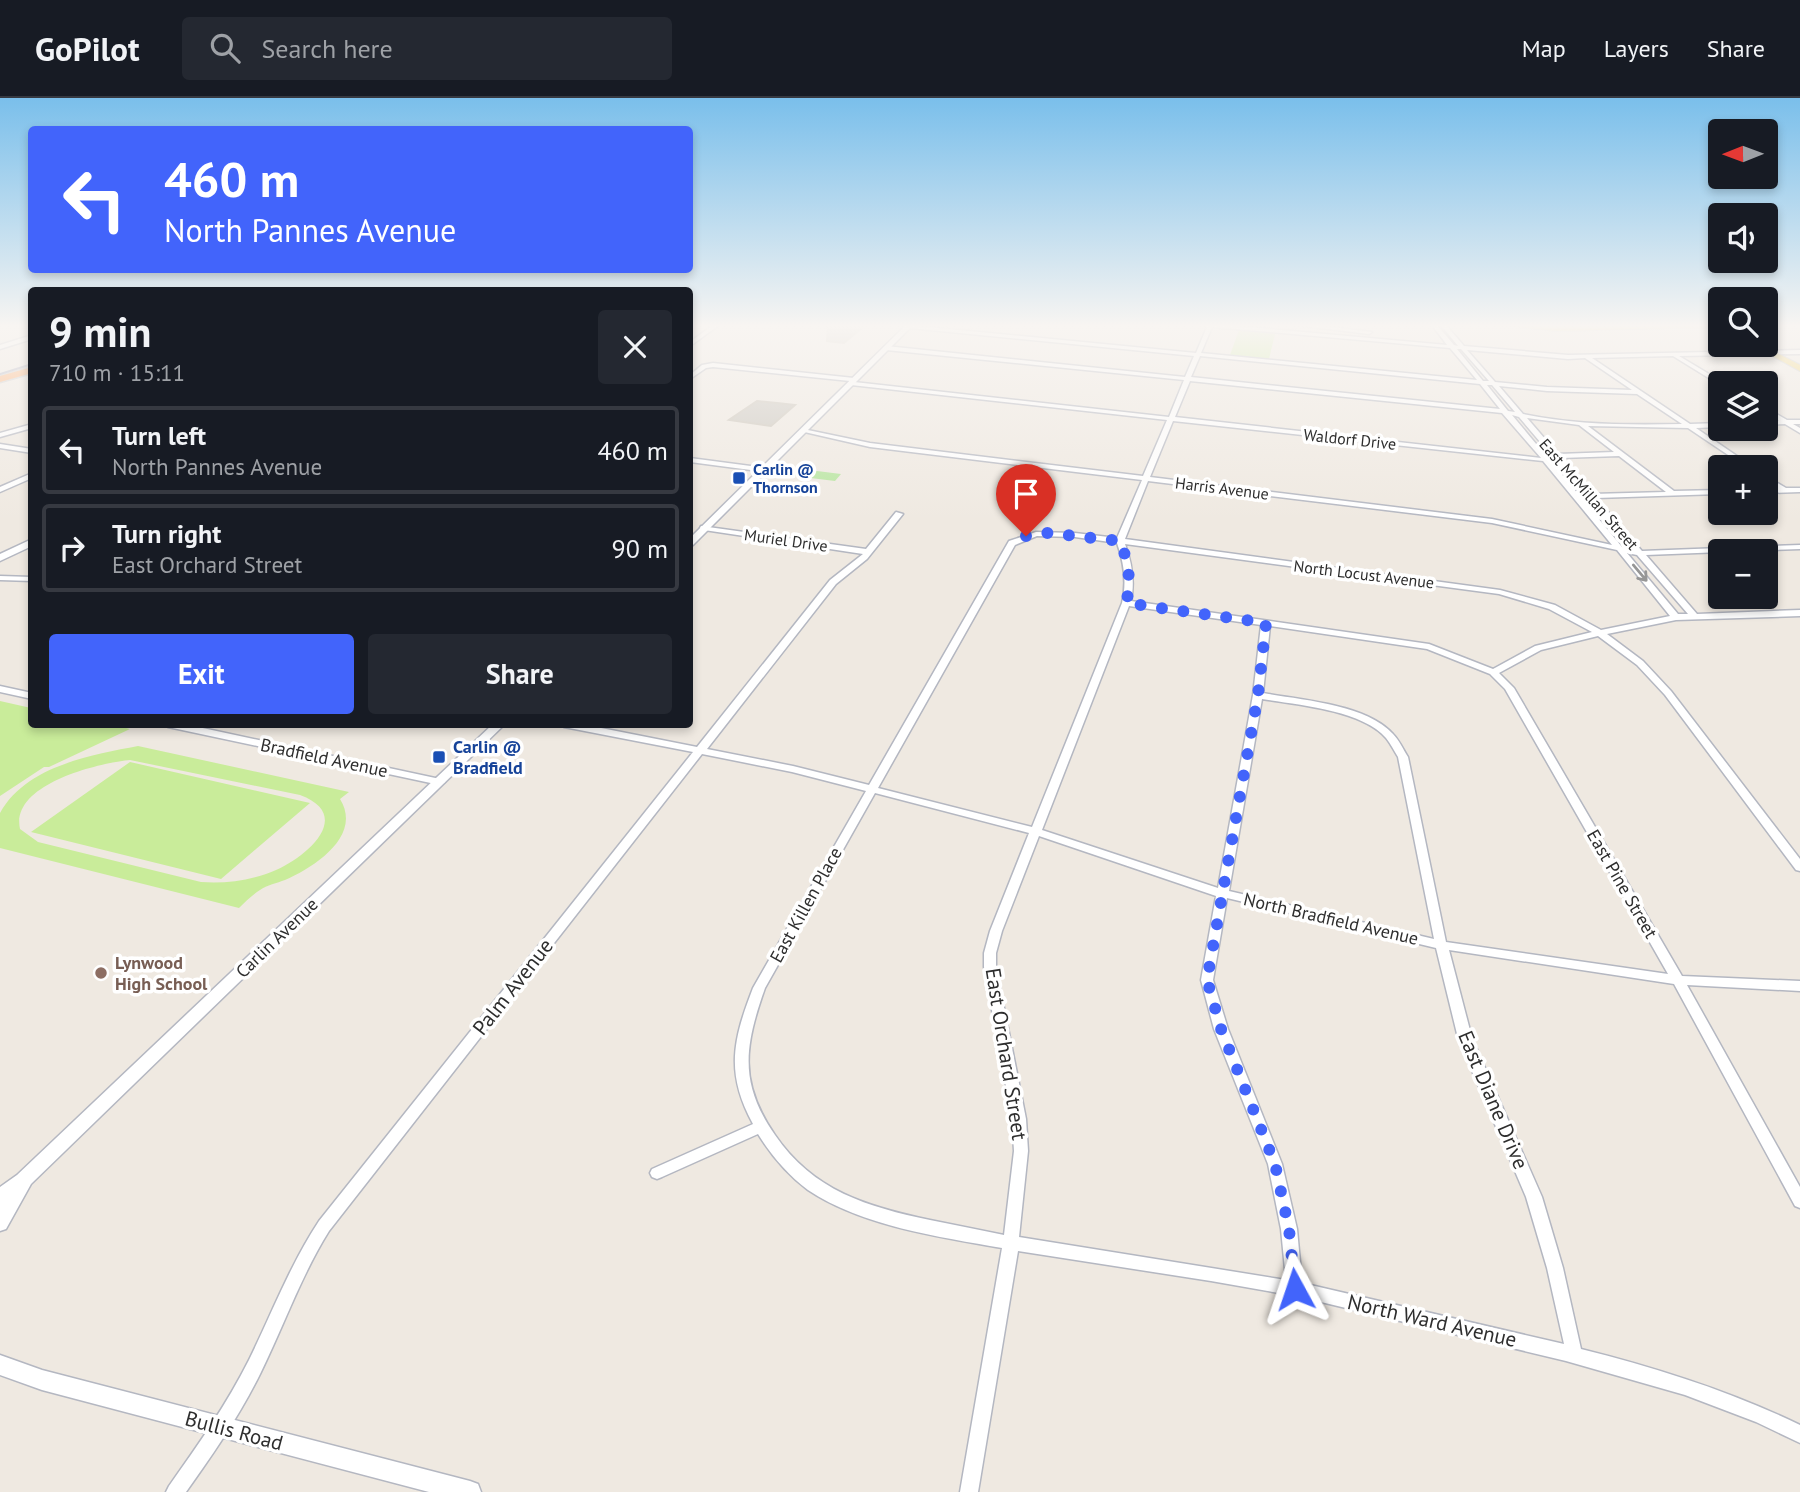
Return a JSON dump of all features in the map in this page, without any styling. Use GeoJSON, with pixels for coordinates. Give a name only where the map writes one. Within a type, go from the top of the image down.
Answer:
{"type":"FeatureCollection","features":[{"type":"Feature","properties":{"kind":"street"},"geometry":{"type":"LineString","coordinates":[[693,540],[766,470],[843,390]]}},
{"type":"Feature","properties":{"kind":"street","name":"Waldorf Drive"},"geometry":{"type":"LineString","coordinates":[[928,390],[1545,459],[1556,456],[1620,454]]}},
{"type":"Feature","properties":{"kind":"street"},"geometry":{"type":"LineString","coordinates":[[1120,541],[1183,390]]}},
{"type":"Feature","properties":{"kind":"street"},"geometry":{"type":"LineString","coordinates":[[1295,390],[1579,422],[1708,425]]}},
{"type":"Feature","properties":{"kind":"street","name":"East McMillan Street"},"geometry":{"type":"LineString","coordinates":[[1489,390],[1676,617]]}},
{"type":"Feature","properties":{"kind":"street","name":"East McMillan Street"},"geometry":{"type":"LineString","coordinates":[[1499,390],[1695,617]]}},
{"type":"Feature","properties":{"kind":"street"},"geometry":{"type":"LineString","coordinates":[[1571,390],[1639,392]]}},
{"type":"Feature","properties":{"kind":"street"},"geometry":{"type":"LineString","coordinates":[[1636,390],[1732,455]]}},
{"type":"Feature","properties":{"kind":"street"},"geometry":{"type":"LineString","coordinates":[[1778,417],[1800,431]]}},
{"type":"Feature","properties":{"kind":"street"},"geometry":{"type":"LineString","coordinates":[[1579,422],[1672,494]]}},
{"type":"Feature","properties":{"kind":"street"},"geometry":{"type":"LineString","coordinates":[[1778,422],[1800,422]]}},
{"type":"Feature","properties":{"kind":"street"},"geometry":{"type":"LineString","coordinates":[[0,435],[28,427]]}},
{"type":"Feature","properties":{"kind":"street","name":"Harris Avenue"},"geometry":{"type":"LineString","coordinates":[[803,431],[870,445],[1499,522],[1639,553],[1800,547]]}},
{"type":"Feature","properties":{"kind":"street"},"geometry":{"type":"LineString","coordinates":[[0,446],[28,450]]}},
{"type":"Feature","properties":{"kind":"street"},"geometry":{"type":"LineString","coordinates":[[693,460],[766,470]]}},
{"type":"Feature","properties":{"kind":"street"},"geometry":{"type":"LineString","coordinates":[[0,490],[28,477]]}},
{"type":"Feature","properties":{"kind":"street"},"geometry":{"type":"LineString","coordinates":[[1778,486],[1784,490]]}},
{"type":"Feature","properties":{"kind":"street"},"geometry":{"type":"LineString","coordinates":[[1778,490],[1800,490]]}},
{"type":"Feature","properties":{"kind":"street"},"geometry":{"type":"LineString","coordinates":[[1590,496],[1708,492]]}},
{"type":"Feature","properties":{"kind":"street","name":"Palm Avenue"},"geometry":{"type":"LineString","coordinates":[[174,1492],[222,1428],[314,1240],[833,582],[868,552],[899,514]]}},
{"type":"Feature","properties":{"kind":"street","name":"Muriel Drive"},"geometry":{"type":"LineString","coordinates":[[704,528],[868,552]]}},
{"type":"Feature","properties":{"kind":"street","name":"East Killen Place"},"geometry":{"type":"LineString","coordinates":[[1011,1244],[883,1217],[853,1205],[796,1171],[760,1127],[745,1088],[740,1056],[746,1022],[759,988],[1012,543],[1026,536],[1048,533],[1120,541]]}},
{"type":"Feature","properties":{"kind":"street","name":"East Orchard Street"},"geometry":{"type":"LineString","coordinates":[[969,1492],[1011,1244],[1021,1151],[1019,1119],[990,967],[990,953],[996,931],[1126,603],[1130,589],[1129,576],[1120,541]]}},
{"type":"Feature","properties":{"kind":"street","name":"North Locust Avenue"},"geometry":{"type":"LineString","coordinates":[[1120,541],[1500,592],[1552,607],[1600,633]]}},
{"type":"Feature","properties":{"kind":"street"},"geometry":{"type":"LineString","coordinates":[[0,558],[28,544]]}},
{"type":"Feature","properties":{"kind":"street"},"geometry":{"type":"LineString","coordinates":[[0,578],[28,579]]}},
{"type":"Feature","properties":{"kind":"street"},"geometry":{"type":"LineString","coordinates":[[1126,603],[1429,647],[1493,672],[1538,648],[1676,617],[1800,613]]}},
{"type":"Feature","properties":{"kind":"street"},"geometry":{"type":"LineString","coordinates":[[1683,604],[1740,616]]}},
{"type":"Feature","properties":{"kind":"street"},"geometry":{"type":"LineString","coordinates":[[1266,623],[1258,695],[1207,980],[1221,1029],[1275,1164],[1289,1229],[1295,1289]]}},
{"type":"Feature","properties":{"kind":"street"},"geometry":{"type":"LineString","coordinates":[[1600,633],[1640,663],[1668,693],[1800,867]]}},
{"type":"Feature","properties":{"kind":"street","name":"East Pine Street"},"geometry":{"type":"LineString","coordinates":[[1493,672],[1509,688],[1678,980],[1800,1201]]}},
{"type":"Feature","properties":{"kind":"street"},"geometry":{"type":"LineString","coordinates":[[0,689],[28,695]]}},
{"type":"Feature","properties":{"kind":"street","name":"East Diane Drive"},"geometry":{"type":"LineString","coordinates":[[1258,695],[1365,719],[1388,734],[1403,757],[1441,945],[1465,1038],[1534,1197],[1555,1268],[1574,1354]]}},
{"type":"Feature","properties":{"kind":"street","name":"Bradfield Avenue"},"geometry":{"type":"LineString","coordinates":[[185,728],[439,782]]}},
{"type":"Feature","properties":{"kind":"street"},"geometry":{"type":"LineString","coordinates":[[202,732],[208,728]]}},
{"type":"Feature","properties":{"kind":"street","name":"Carlin Avenue"},"geometry":{"type":"LineString","coordinates":[[0,1197],[23,1180],[496,728]]}},
{"type":"Feature","properties":{"kind":"street"},"geometry":{"type":"LineString","coordinates":[[584,728],[699,751]]}},
{"type":"Feature","properties":{"kind":"street","name":"North Bradfield Avenue"},"geometry":{"type":"LineString","coordinates":[[699,751],[793,769],[1037,832],[1221,893],[1441,945],[1678,980],[1800,986]]}},
{"type":"Feature","properties":{"kind":"street"},"geometry":{"type":"LineString","coordinates":[[657,1173],[760,1127]]}},
{"type":"Feature","properties":{"kind":"street","name":"Carlin Avenue"},"geometry":{"type":"LineString","coordinates":[[0,1223],[23,1180]]}},
{"type":"Feature","properties":{"kind":"street","name":"North Ward Avenue"},"geometry":{"type":"LineString","coordinates":[[1011,1244],[1295,1289],[1574,1354],[1685,1385],[1800,1434]]}},
{"type":"Feature","properties":{"kind":"street","name":"Bullis Road"},"geometry":{"type":"LineString","coordinates":[[0,1365],[42,1380],[470,1492]]}},
{"type":"Feature","properties":{"kind":"green space"},"geometry":{"type":"Polygon","coordinates":[[[785,467],[841,474],[835,481],[778,474],[785,467]]]}},
{"type":"Feature","properties":{"kind":"green space"},"geometry":{"type":"Polygon","coordinates":[[[0,701],[28,707],[28,728],[130,729],[44,767],[0,796],[0,701]]]}},
{"type":"Feature","properties":{"kind":"green space"},"geometry":{"type":"Polygon","coordinates":[[[138,746],[349,792],[340,799],[345,813],[345,825],[332,848],[321,858],[297,874],[263,888],[239,908],[0,848],[0,813],[11,797],[26,784],[61,765],[138,746]],[[130,760],[79,771],[42,788],[29,800],[21,813],[20,829],[38,842],[201,882],[230,882],[276,870],[312,845],[325,824],[324,813],[316,803],[300,795],[130,760]]]}},
{"type":"Feature","properties":{"kind":"green space"},"geometry":{"type":"Polygon","coordinates":[[[130,762],[310,803],[221,879],[31,832],[130,762]]]}},
{"type":"Feature","properties":{"kind":"building"},"geometry":{"type":"Polygon","coordinates":[[[757,401],[795,405],[771,426],[729,420],[757,401]]]}},
{"type":"Feature","properties":{"kind":"place","name":"Carlin @ Thornson"},"geometry":{"type":"Point","coordinates":[739,478]}},
{"type":"Feature","properties":{"kind":"place","name":"Carlin @ Bradfield"},"geometry":{"type":"Point","coordinates":[439,757]}},
{"type":"Feature","properties":{"kind":"place","name":"Lynwood High School"},"geometry":{"type":"Point","coordinates":[101,973]}},
{"type":"Feature","properties":{"kind":"route"},"geometry":{"type":"LineString","coordinates":[[1026,536],[1048,533],[1120,541],[1129,576],[1130,589],[1126,603],[1266,623],[1258,695],[1207,980],[1221,1029],[1275,1164],[1289,1229],[1295,1289]]}}]}
